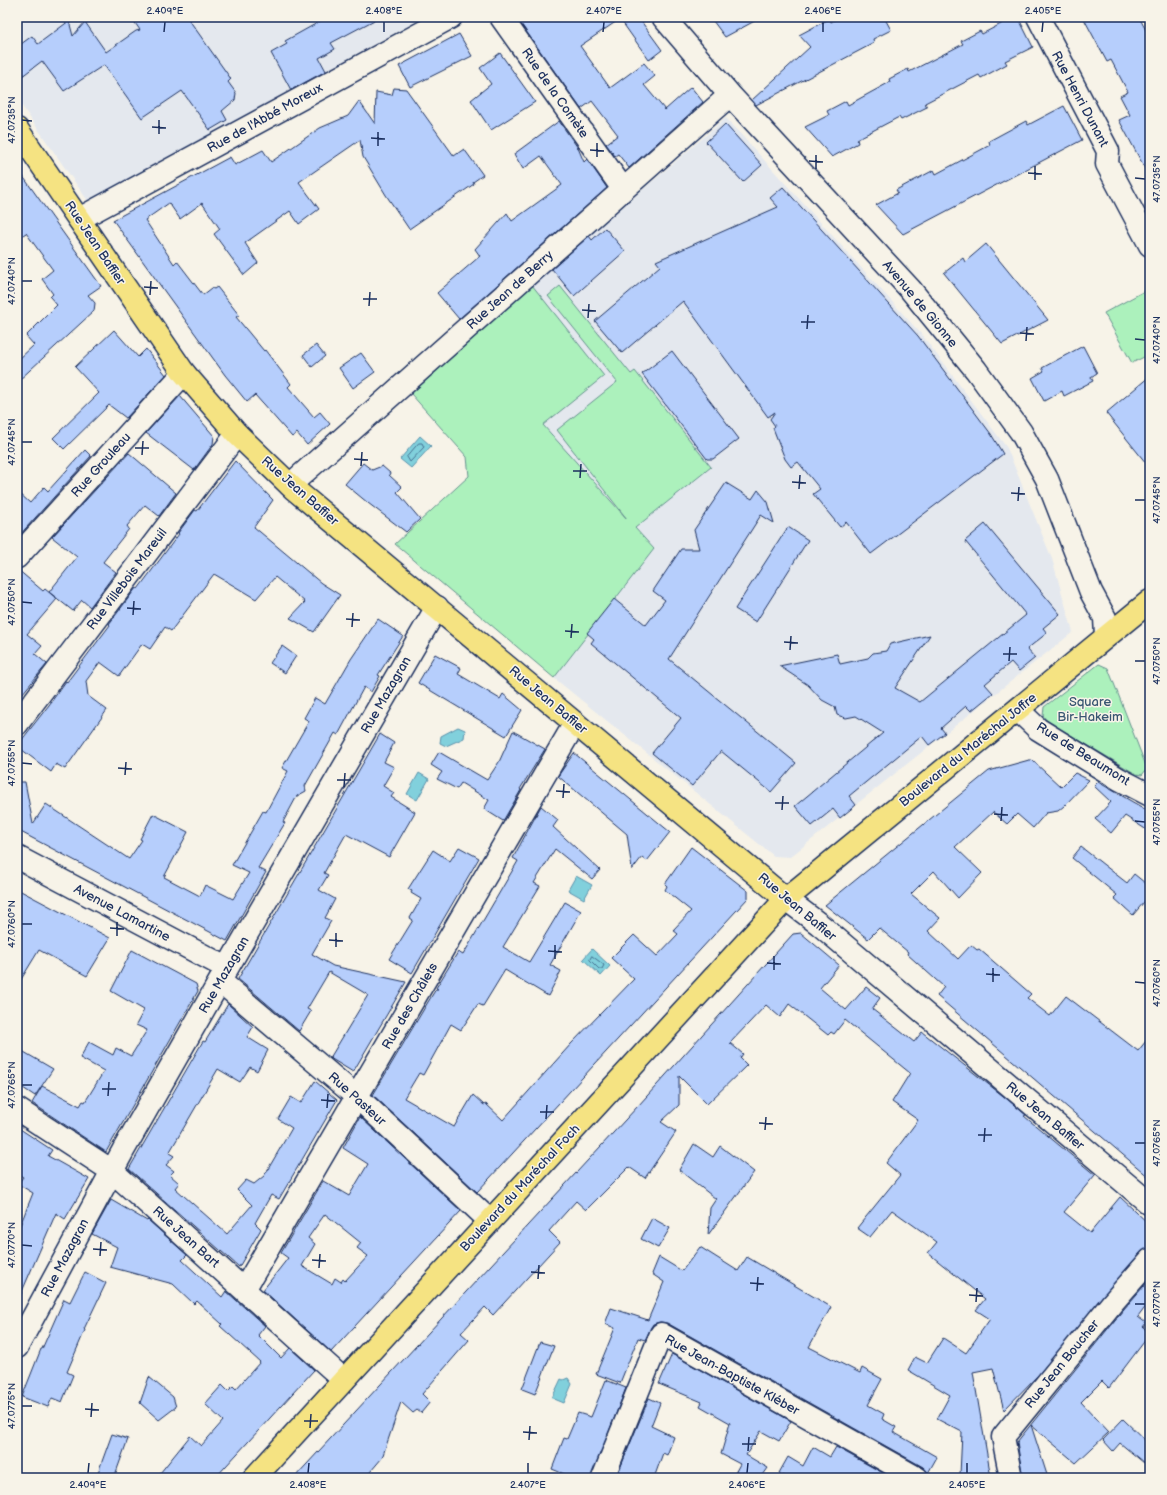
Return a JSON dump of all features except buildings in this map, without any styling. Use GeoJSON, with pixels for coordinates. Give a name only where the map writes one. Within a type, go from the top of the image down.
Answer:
{"type":"FeatureCollection","features":[{"type":"Feature","properties":{"kind":"main road","name":"Rue Jean Baffier"},"geometry":{"type":"LineString","coordinates":[[17,129],[184,373],[236,434],[290,485],[786,899]]}},
{"type":"Feature","properties":{"kind":"main road","name":"Boulevard du Maréchal Joffre"},"geometry":{"type":"LineString","coordinates":[[786,899],[1150,601]]}},
{"type":"Feature","properties":{"kind":"main road","name":"Boulevard du Maréchal Foch"},"geometry":{"type":"LineString","coordinates":[[254,1478],[786,899]]}},
{"type":"Feature","properties":{"kind":"street","name":"Rue de l'Abbé Moreux"},"geometry":{"type":"LineString","coordinates":[[79,219],[451,17]]}},
{"type":"Feature","properties":{"kind":"street","name":"Rue de la Comète"},"geometry":{"type":"LineString","coordinates":[[501,17],[623,189]]}},
{"type":"Feature","properties":{"kind":"street","name":"Avenue de Gionne"},"geometry":{"type":"LineString","coordinates":[[663,17],[730,95],[910,289],[976,370],[1021,432],[1047,479],[1091,592],[1105,618],[1106,636]]}},
{"type":"Feature","properties":{"kind":"street","name":"Rue Henri Dunant"},"geometry":{"type":"LineString","coordinates":[[1038,17],[1108,151],[1107,164],[1150,245]]}},
{"type":"Feature","properties":{"kind":"street","name":"Rue Jean de Berry"},"geometry":{"type":"LineString","coordinates":[[290,485],[730,95]]}},
{"type":"Feature","properties":{"kind":"street","name":"Rue Grouleau"},"geometry":{"type":"LineString","coordinates":[[17,557],[184,373]]}},
{"type":"Feature","properties":{"kind":"street","name":"Rue Villebois Mareuil"},"geometry":{"type":"LineString","coordinates":[[17,724],[236,434]]}},
{"type":"Feature","properties":{"kind":"street","name":"Rue Mazagran"},"geometry":{"type":"LineString","coordinates":[[17,1347],[112,1171],[437,607]]}},
{"type":"Feature","properties":{"kind":"street","name":"Rue de Beaumont"},"geometry":{"type":"LineString","coordinates":[[1018,710],[1038,729],[1120,779],[1150,795]]}},
{"type":"Feature","properties":{"kind":"street","name":"Rue des Châlets"},"geometry":{"type":"LineString","coordinates":[[245,1288],[575,723]]}},
{"type":"Feature","properties":{"kind":"street","name":"Avenue Lamartine"},"geometry":{"type":"LineString","coordinates":[[17,858],[224,975]]}},
{"type":"Feature","properties":{"kind":"street","name":"Rue Jean Baffier"},"geometry":{"type":"LineString","coordinates":[[786,899],[819,924],[1150,1204]]}},
{"type":"Feature","properties":{"kind":"street","name":"Rue Pasteur"},"geometry":{"type":"LineString","coordinates":[[224,975],[490,1221]]}},
{"type":"Feature","properties":{"kind":"street","name":"Rue Jean Bart"},"geometry":{"type":"LineString","coordinates":[[17,1109],[112,1171],[245,1288],[344,1380]]}},
{"type":"Feature","properties":{"kind":"street","name":"Rue Jean Boucher"},"geometry":{"type":"LineString","coordinates":[[1011,1478],[1003,1437],[1113,1302],[1150,1260]]}},
{"type":"Feature","properties":{"kind":"street","name":"Rue Jean-Baptiste Kléber"},"geometry":{"type":"LineString","coordinates":[[603,1478],[661,1334],[917,1478]]}},
{"type":"Feature","properties":{"kind":"shaded area"},"geometry":{"type":"Polygon","coordinates":[[[17,17],[424,17],[88,201],[17,99],[17,17]]]}},
{"type":"Feature","properties":{"kind":"shaded area"},"geometry":{"type":"Polygon","coordinates":[[[726,118],[922,335],[1007,448],[1052,559],[1073,632],[790,857],[774,856],[554,678],[654,549],[543,425],[532,285],[726,118]]]}},
{"type":"Feature","properties":{"kind":"green space"},"geometry":{"type":"Polygon","coordinates":[[[532,285],[604,376],[543,425],[627,519],[557,430],[617,382],[548,296],[560,286],[631,374],[635,371],[711,467],[635,528],[654,549],[554,678],[395,544],[469,476],[467,457],[411,394],[532,285]]]}},
{"type":"Feature","properties":{"kind":"green space"},"geometry":{"type":"Polygon","coordinates":[[[1150,288],[1150,354],[1132,363],[1104,313],[1150,288]]]}},
{"type":"Feature","properties":{"kind":"green space","name":"Square Bir-Hakeim"},"geometry":{"type":"Polygon","coordinates":[[[1099,664],[1108,668],[1146,766],[1146,770],[1142,775],[1136,774],[1047,721],[1043,716],[1044,707],[1099,664]]]}},
{"type":"Feature","properties":{"kind":"water"},"geometry":{"type":"Polygon","coordinates":[[[420,436],[431,446],[411,468],[400,459],[420,436]]]}},
{"type":"Feature","properties":{"kind":"water"},"geometry":{"type":"Polygon","coordinates":[[[458,727],[465,730],[464,738],[446,746],[440,743],[441,736],[458,727]]]}},
{"type":"Feature","properties":{"kind":"water"},"geometry":{"type":"Polygon","coordinates":[[[419,773],[429,779],[417,800],[407,794],[419,773]]]}},
{"type":"Feature","properties":{"kind":"water"},"geometry":{"type":"Polygon","coordinates":[[[576,876],[592,885],[584,899],[568,890],[576,876]]]}},
{"type":"Feature","properties":{"kind":"water"},"geometry":{"type":"Polygon","coordinates":[[[592,949],[610,966],[601,976],[583,959],[592,949]]]}},
{"type":"Feature","properties":{"kind":"water"},"geometry":{"type":"Polygon","coordinates":[[[568,1378],[572,1384],[564,1403],[552,1398],[561,1379],[563,1380],[568,1378]]]}}]}
